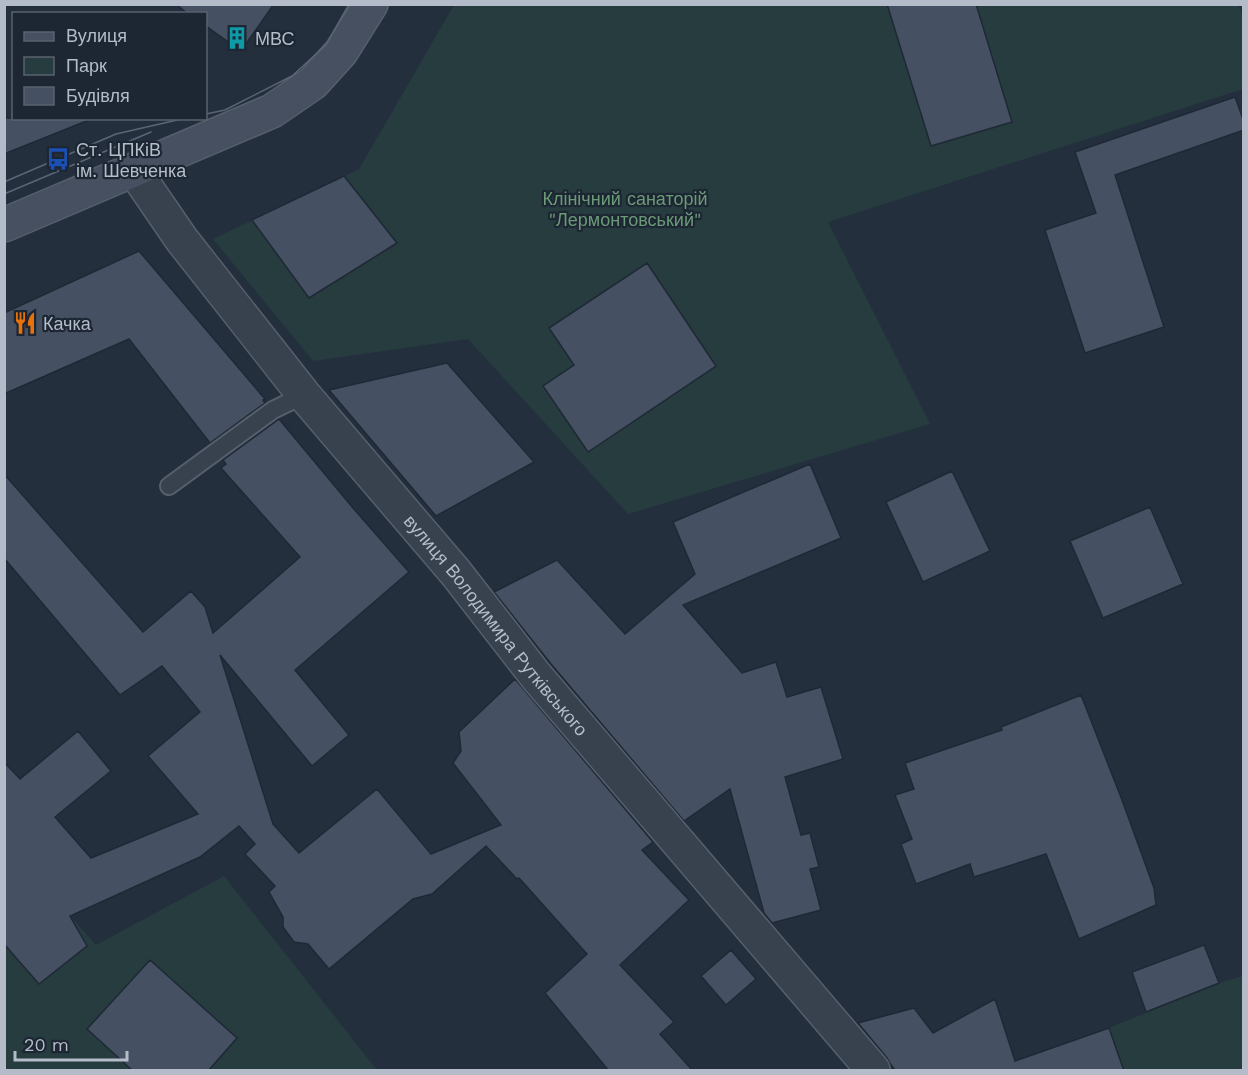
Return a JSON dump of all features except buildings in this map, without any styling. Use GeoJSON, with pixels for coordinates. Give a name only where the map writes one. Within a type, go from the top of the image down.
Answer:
{"type":"FeatureCollection","features":[{"type":"Feature","properties":{"kind":"street"},"geometry":{"type":"LineString","coordinates":[[4,225],[272,111],[313,83],[341,52],[371,4]]}},
{"type":"Feature","properties":{"kind":"street","name":"вулиця Володимира Рутківського"},"geometry":{"type":"LineString","coordinates":[[134,170],[182,240],[304,395],[456,573],[537,676],[873,1071]]}},
{"type":"Feature","properties":{"kind":"lane"},"geometry":{"type":"LineString","coordinates":[[169,486],[273,410],[304,395]]}},
{"type":"Feature","properties":{"kind":"green space","name":"Клінічний санаторій \"Лермонтовський\""},"geometry":{"type":"Polygon","coordinates":[[[1238,4],[1243,16],[1243,89],[828,222],[930,424],[628,514],[468,339],[313,361],[213,239],[359,169],[454,5],[1238,4]]]}},
{"type":"Feature","properties":{"kind":"green space"},"geometry":{"type":"Polygon","coordinates":[[[4,841],[96,945],[224,876],[377,1070],[5,1070],[4,841]]]}},
{"type":"Feature","properties":{"kind":"green space"},"geometry":{"type":"Polygon","coordinates":[[[1243,976],[1243,1070],[1004,1070],[1033,1054],[1109,1028],[1219,983],[1243,976]]]}},
{"type":"Feature","properties":{"kind":"tram line"},"geometry":{"type":"LineString","coordinates":[[207,114],[225,110],[292,76],[326,45],[349,4]]}},
{"type":"Feature","properties":{"kind":"tram line"},"geometry":{"type":"LineString","coordinates":[[4,182],[116,134],[177,120]]}},
{"type":"Feature","properties":{"kind":"tram line"},"geometry":{"type":"LineString","coordinates":[[4,194],[151,132]]}},
{"type":"Feature","properties":{"kind":"place","name":"МВС"},"geometry":{"type":"Point","coordinates":[237,38]}},
{"type":"Feature","properties":{"kind":"place","name":"Ст. ЦПКіВ ім. Шевченка"},"geometry":{"type":"Point","coordinates":[58,159]}},
{"type":"Feature","properties":{"kind":"place","name":"Качка"},"geometry":{"type":"Point","coordinates":[25,323]}}]}
